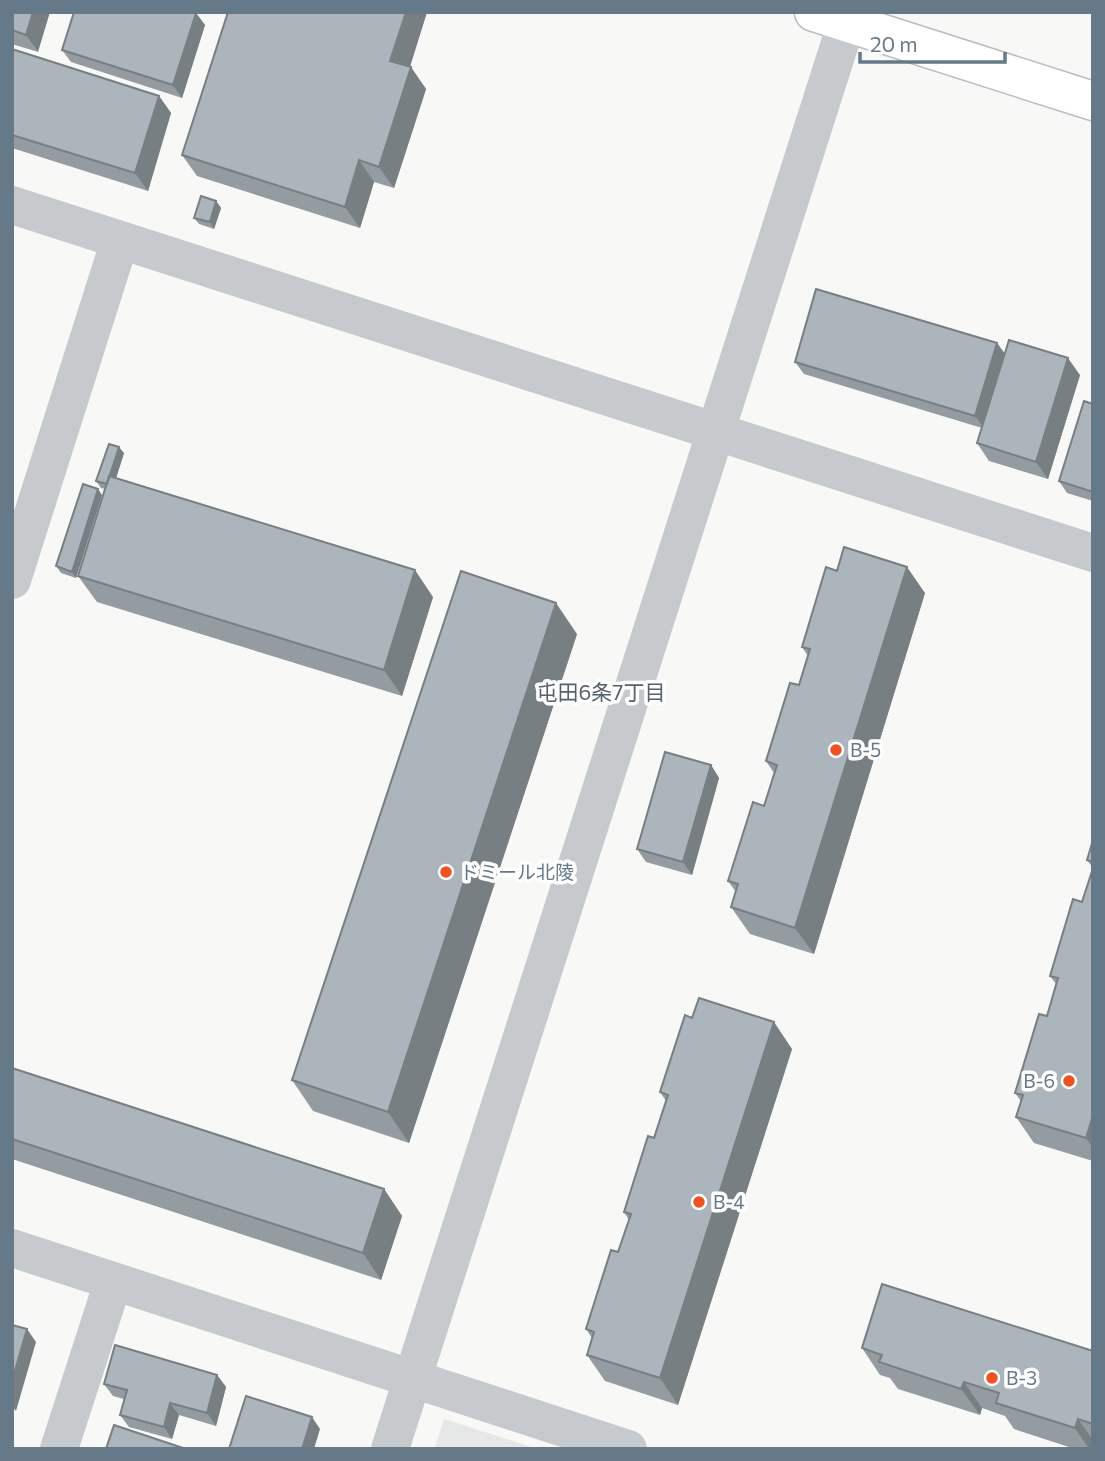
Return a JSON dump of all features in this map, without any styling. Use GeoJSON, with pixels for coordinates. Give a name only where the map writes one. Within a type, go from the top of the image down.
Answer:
{"type":"FeatureCollection","features":[{"type":"Feature","properties":{"kind":"street"},"geometry":{"type":"LineString","coordinates":[[390,1449],[715,430],[837,16],[1093,101]]}},
{"type":"Feature","properties":{"kind":"street"},"geometry":{"type":"LineString","coordinates":[[12,205],[1093,553]]}},
{"type":"Feature","properties":{"kind":"street"},"geometry":{"type":"LineString","coordinates":[[12,580],[120,240]]}},
{"type":"Feature","properties":{"kind":"street"},"geometry":{"type":"LineString","coordinates":[[12,1248],[628,1449]]}},
{"type":"Feature","properties":{"kind":"street"},"geometry":{"type":"LineString","coordinates":[[59,1449],[113,1282]]}},
{"type":"Feature","properties":{"kind":"shaded area"},"geometry":{"type":"Polygon","coordinates":[[[444,1419],[538,1449],[434,1449],[444,1419]]]}},
{"type":"Feature","properties":{"kind":"building"},"geometry":{"type":"Polygon","coordinates":[[[12,12],[33,12],[26,35],[12,30],[12,12]]]}},
{"type":"Feature","properties":{"kind":"building"},"geometry":{"type":"Polygon","coordinates":[[[74,12],[196,13],[173,85],[62,50],[74,12]]]}},
{"type":"Feature","properties":{"kind":"building"},"geometry":{"type":"Polygon","coordinates":[[[228,12],[406,12],[390,61],[411,67],[379,167],[359,160],[345,207],[182,155],[228,12]]]}},
{"type":"Feature","properties":{"kind":"building"},"geometry":{"type":"Polygon","coordinates":[[[12,49],[159,96],[135,173],[12,135],[12,49]]]}},
{"type":"Feature","properties":{"kind":"building"},"geometry":{"type":"Polygon","coordinates":[[[201,196],[216,201],[210,222],[194,218],[201,196]]]}},
{"type":"Feature","properties":{"kind":"building"},"geometry":{"type":"Polygon","coordinates":[[[816,289],[997,343],[975,416],[795,362],[816,289]]]}},
{"type":"Feature","properties":{"kind":"building"},"geometry":{"type":"Polygon","coordinates":[[[1009,340],[1068,358],[1036,462],[977,443],[1009,340]]]}},
{"type":"Feature","properties":{"kind":"building"},"geometry":{"type":"Polygon","coordinates":[[[1084,401],[1093,404],[1093,492],[1059,481],[1084,401]]]}},
{"type":"Feature","properties":{"kind":"building"},"geometry":{"type":"Polygon","coordinates":[[[109,444],[119,447],[107,484],[96,481],[109,444]]]}},
{"type":"Feature","properties":{"kind":"building"},"geometry":{"type":"Polygon","coordinates":[[[109,476],[415,570],[384,670],[78,576],[109,476]]]}},
{"type":"Feature","properties":{"kind":"building"},"geometry":{"type":"Polygon","coordinates":[[[83,484],[98,489],[72,572],[56,566],[83,484]]]}},
{"type":"Feature","properties":{"kind":"building","name":"B-5"},"geometry":{"type":"Polygon","coordinates":[[[844,547],[907,567],[795,928],[731,907],[738,884],[728,881],[753,802],[764,806],[777,765],[766,761],[790,683],[799,685],[810,649],[802,647],[826,567],[837,571],[844,547]]]}},
{"type":"Feature","properties":{"kind":"building","name":"ドミール北陵"},"geometry":{"type":"Polygon","coordinates":[[[461,571],[556,603],[388,1112],[292,1080],[461,571]]]}},
{"type":"Feature","properties":{"kind":"building"},"geometry":{"type":"Polygon","coordinates":[[[665,752],[711,765],[683,862],[637,849],[665,752]]]}},
{"type":"Feature","properties":{"kind":"building"},"geometry":{"type":"Polygon","coordinates":[[[1093,840],[1093,862],[1087,860],[1093,840]]]}},
{"type":"Feature","properties":{"kind":"building"},"geometry":{"type":"Polygon","coordinates":[[[1093,868],[1093,1115],[1086,1138],[1016,1117],[1023,1095],[1015,1093],[1039,1014],[1047,1016],[1058,978],[1050,976],[1073,899],[1082,902],[1093,868]]]}},
{"type":"Feature","properties":{"kind":"building","name":"B-4"},"geometry":{"type":"Polygon","coordinates":[[[699,998],[774,1022],[660,1378],[587,1355],[594,1332],[586,1329],[611,1250],[618,1252],[631,1214],[624,1212],[648,1136],[654,1138],[668,1095],[660,1092],[685,1015],[692,1018],[699,998]]]}},
{"type":"Feature","properties":{"kind":"building"},"geometry":{"type":"Polygon","coordinates":[[[12,1068],[384,1189],[363,1253],[12,1139],[12,1068]]]}},
{"type":"Feature","properties":{"kind":"building","name":"B-3"},"geometry":{"type":"Polygon","coordinates":[[[882,1284],[1093,1351],[1093,1424],[1078,1419],[1075,1428],[996,1403],[999,1393],[964,1382],[961,1389],[879,1362],[882,1355],[862,1348],[882,1284]]]}},
{"type":"Feature","properties":{"kind":"building"},"geometry":{"type":"Polygon","coordinates":[[[12,1325],[27,1329],[12,1381],[12,1325]]]}},
{"type":"Feature","properties":{"kind":"building"},"geometry":{"type":"Polygon","coordinates":[[[115,1345],[217,1375],[207,1413],[170,1403],[164,1427],[120,1415],[127,1390],[104,1384],[115,1345]]]}},
{"type":"Feature","properties":{"kind":"building"},"geometry":{"type":"Polygon","coordinates":[[[246,1396],[312,1417],[302,1449],[229,1449],[246,1396]]]}},
{"type":"Feature","properties":{"kind":"building"},"geometry":{"type":"Polygon","coordinates":[[[114,1425],[183,1448],[106,1449],[114,1425]]]}},
{"type":"Feature","properties":{"kind":"place","name":"B-5"},"geometry":{"type":"Point","coordinates":[836,750]}},
{"type":"Feature","properties":{"kind":"place","name":"ドミール北陵"},"geometry":{"type":"Point","coordinates":[446,872]}},
{"type":"Feature","properties":{"kind":"place","name":"B-6"},"geometry":{"type":"Point","coordinates":[1069,1081]}},
{"type":"Feature","properties":{"kind":"place","name":"B-4"},"geometry":{"type":"Point","coordinates":[699,1202]}},
{"type":"Feature","properties":{"kind":"place","name":"B-3"},"geometry":{"type":"Point","coordinates":[992,1378]}},
{"type":"Feature","properties":{"kind":"district","name":"屯田6条7丁目"},"geometry":{"type":"Point","coordinates":[601,693]}}]}
